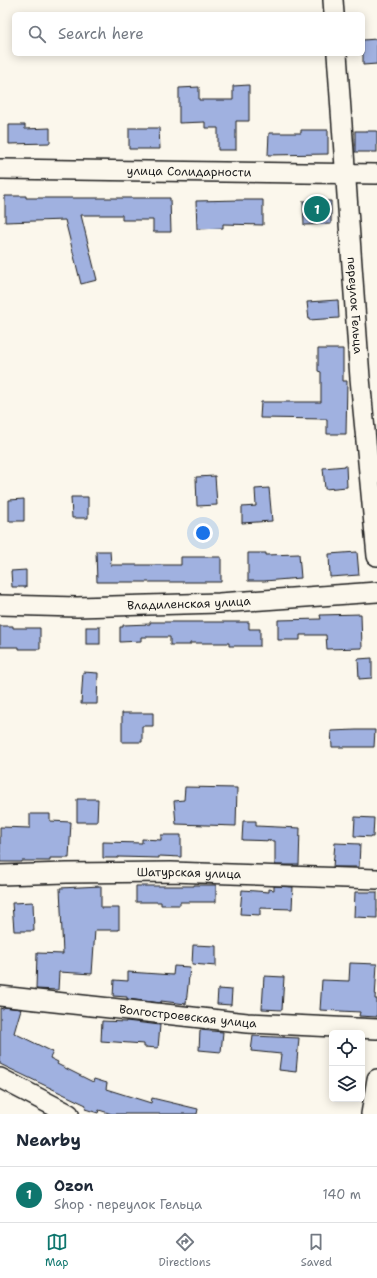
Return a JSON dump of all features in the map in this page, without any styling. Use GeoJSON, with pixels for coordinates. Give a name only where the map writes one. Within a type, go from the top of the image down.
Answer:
{"type":"FeatureCollection","features":[{"type":"Feature","properties":{"kind":"street"},"geometry":{"type":"LineString","coordinates":[[333,0],[334,12]]}},
{"type":"Feature","properties":{"kind":"street","name":"переулок Гельца"},"geometry":{"type":"LineString","coordinates":[[337,56],[360,378],[377,556]]}},
{"type":"Feature","properties":{"kind":"street","name":"улица Солидарности"},"geometry":{"type":"LineString","coordinates":[[0,169],[377,174]]}},
{"type":"Feature","properties":{"kind":"street","name":"Владиленская улица"},"geometry":{"type":"LineString","coordinates":[[0,605],[77,607],[211,603],[377,592]]}},
{"type":"Feature","properties":{"kind":"street","name":"Шатурская улица"},"geometry":{"type":"LineString","coordinates":[[0,876],[68,873],[171,872],[377,879]]}},
{"type":"Feature","properties":{"kind":"street","name":"Волгостроевская улица"},"geometry":{"type":"LineString","coordinates":[[0,996],[247,1023],[377,1029]]}},
{"type":"Feature","properties":{"kind":"street"},"geometry":{"type":"LineString","coordinates":[[0,1078],[69,1114]]}},
{"type":"Feature","properties":{"kind":"street"},"geometry":{"type":"LineString","coordinates":[[371,1114],[377,1079]]}},
{"type":"Feature","properties":{"kind":"building"},"geometry":{"type":"Polygon","coordinates":[[[377,39],[377,64],[363,65],[363,56],[365,56],[365,40],[377,39]]]}},
{"type":"Feature","properties":{"kind":"building"},"geometry":{"type":"Polygon","coordinates":[[[249,85],[249,121],[236,121],[236,150],[218,150],[218,128],[205,128],[205,122],[179,123],[179,88],[199,87],[199,100],[233,100],[233,86],[249,85]]]}},
{"type":"Feature","properties":{"kind":"building"},"geometry":{"type":"Polygon","coordinates":[[[9,125],[25,125],[25,129],[50,128],[50,143],[9,144],[9,125]]]}},
{"type":"Feature","properties":{"kind":"building"},"geometry":{"type":"Polygon","coordinates":[[[129,128],[159,128],[160,149],[129,149],[129,128]]]}},
{"type":"Feature","properties":{"kind":"building"},"geometry":{"type":"Polygon","coordinates":[[[301,130],[328,130],[328,154],[268,155],[269,133],[301,133],[301,130]]]}},
{"type":"Feature","properties":{"kind":"building"},"geometry":{"type":"Polygon","coordinates":[[[355,131],[377,131],[377,152],[355,152],[355,131]]]}},
{"type":"Feature","properties":{"kind":"building"},"geometry":{"type":"Polygon","coordinates":[[[5,196],[26,196],[26,198],[170,198],[171,232],[153,232],[153,220],[122,220],[122,215],[81,215],[97,280],[81,284],[65,220],[5,222],[5,196]]]}},
{"type":"Feature","properties":{"kind":"building"},"geometry":{"type":"Polygon","coordinates":[[[263,200],[263,225],[223,224],[223,228],[197,229],[196,201],[263,200]]]}},
{"type":"Feature","properties":{"kind":"building"},"geometry":{"type":"Polygon","coordinates":[[[303,201],[331,201],[331,224],[304,225],[303,201]]]}},
{"type":"Feature","properties":{"kind":"building"},"geometry":{"type":"Polygon","coordinates":[[[338,300],[339,318],[309,320],[307,302],[338,300]]]}},
{"type":"Feature","properties":{"kind":"building"},"geometry":{"type":"Polygon","coordinates":[[[318,349],[343,349],[343,381],[347,381],[346,434],[327,434],[327,419],[260,418],[261,402],[321,402],[321,372],[318,371],[318,349]]]}},
{"type":"Feature","properties":{"kind":"building"},"geometry":{"type":"Polygon","coordinates":[[[346,466],[347,487],[325,489],[323,468],[346,466]]]}},
{"type":"Feature","properties":{"kind":"building"},"geometry":{"type":"Polygon","coordinates":[[[215,476],[217,505],[197,506],[196,477],[215,476]]]}},
{"type":"Feature","properties":{"kind":"building"},"geometry":{"type":"Polygon","coordinates":[[[269,488],[272,521],[242,523],[242,507],[256,506],[255,489],[269,488]]]}},
{"type":"Feature","properties":{"kind":"building"},"geometry":{"type":"Polygon","coordinates":[[[71,497],[88,497],[88,518],[72,518],[71,497]]]}},
{"type":"Feature","properties":{"kind":"building"},"geometry":{"type":"Polygon","coordinates":[[[24,499],[24,521],[9,521],[9,500],[24,499]]]}},
{"type":"Feature","properties":{"kind":"building"},"geometry":{"type":"Polygon","coordinates":[[[96,551],[110,551],[111,565],[181,565],[181,557],[221,557],[221,582],[97,582],[96,551]]]}},
{"type":"Feature","properties":{"kind":"building"},"geometry":{"type":"Polygon","coordinates":[[[357,552],[359,575],[330,577],[329,554],[357,552]]]}},
{"type":"Feature","properties":{"kind":"building"},"geometry":{"type":"Polygon","coordinates":[[[248,553],[266,553],[266,555],[299,554],[301,578],[248,581],[248,553]]]}},
{"type":"Feature","properties":{"kind":"building"},"geometry":{"type":"Polygon","coordinates":[[[26,570],[26,587],[12,587],[11,571],[26,570]]]}},
{"type":"Feature","properties":{"kind":"building"},"geometry":{"type":"Polygon","coordinates":[[[361,614],[362,648],[327,649],[326,635],[300,635],[300,640],[278,640],[278,620],[321,619],[320,615],[361,614]]]}},
{"type":"Feature","properties":{"kind":"building"},"geometry":{"type":"Polygon","coordinates":[[[150,622],[249,622],[249,629],[260,629],[260,646],[229,646],[229,643],[190,643],[190,645],[170,645],[170,637],[141,637],[141,641],[120,642],[120,627],[123,627],[123,625],[150,624],[150,622]]]}},
{"type":"Feature","properties":{"kind":"building"},"geometry":{"type":"Polygon","coordinates":[[[0,626],[13,626],[13,628],[40,628],[40,649],[0,647],[0,626]]]}},
{"type":"Feature","properties":{"kind":"building"},"geometry":{"type":"Polygon","coordinates":[[[86,627],[100,627],[100,644],[86,644],[86,627]]]}},
{"type":"Feature","properties":{"kind":"building"},"geometry":{"type":"Polygon","coordinates":[[[372,658],[372,678],[359,679],[358,659],[372,658]]]}},
{"type":"Feature","properties":{"kind":"building"},"geometry":{"type":"Polygon","coordinates":[[[83,672],[98,673],[97,704],[81,704],[83,672]]]}},
{"type":"Feature","properties":{"kind":"building"},"geometry":{"type":"Polygon","coordinates":[[[122,713],[153,713],[153,726],[142,726],[142,742],[122,742],[122,713]]]}},
{"type":"Feature","properties":{"kind":"building"},"geometry":{"type":"Polygon","coordinates":[[[375,730],[374,747],[332,747],[331,731],[375,730]]]}},
{"type":"Feature","properties":{"kind":"building"},"geometry":{"type":"Polygon","coordinates":[[[185,787],[237,788],[236,826],[176,824],[174,801],[184,800],[185,787]]]}},
{"type":"Feature","properties":{"kind":"building"},"geometry":{"type":"Polygon","coordinates":[[[77,799],[98,799],[97,822],[77,822],[77,799]]]}},
{"type":"Feature","properties":{"kind":"building"},"geometry":{"type":"Polygon","coordinates":[[[30,814],[50,814],[50,821],[71,822],[69,858],[50,858],[50,861],[0,862],[0,827],[30,828],[30,814]]]}},
{"type":"Feature","properties":{"kind":"building"},"geometry":{"type":"Polygon","coordinates":[[[355,817],[374,818],[373,837],[354,836],[355,817]]]}},
{"type":"Feature","properties":{"kind":"building"},"geometry":{"type":"Polygon","coordinates":[[[243,821],[256,821],[256,826],[300,828],[299,865],[275,865],[275,841],[242,840],[243,821]]]}},
{"type":"Feature","properties":{"kind":"building"},"geometry":{"type":"Polygon","coordinates":[[[161,835],[181,835],[181,857],[159,856],[159,858],[103,858],[103,842],[142,843],[142,839],[161,840],[161,835]]]}},
{"type":"Feature","properties":{"kind":"building"},"geometry":{"type":"Polygon","coordinates":[[[335,843],[360,844],[359,867],[333,867],[335,843]]]}},
{"type":"Feature","properties":{"kind":"building"},"geometry":{"type":"Polygon","coordinates":[[[216,885],[216,902],[180,902],[180,905],[161,905],[161,902],[136,902],[136,886],[216,885]]]}},
{"type":"Feature","properties":{"kind":"building"},"geometry":{"type":"Polygon","coordinates":[[[101,886],[101,908],[119,908],[119,930],[95,930],[92,974],[59,972],[58,990],[36,989],[37,953],[63,954],[60,888],[101,886]]]}},
{"type":"Feature","properties":{"kind":"building"},"geometry":{"type":"Polygon","coordinates":[[[274,886],[293,887],[292,909],[260,908],[260,915],[240,914],[242,890],[269,892],[269,889],[274,890],[274,886]]]}},
{"type":"Feature","properties":{"kind":"building"},"geometry":{"type":"Polygon","coordinates":[[[355,892],[377,892],[377,918],[354,917],[355,892]]]}},
{"type":"Feature","properties":{"kind":"building"},"geometry":{"type":"Polygon","coordinates":[[[33,902],[34,931],[14,931],[12,903],[33,902]]]}},
{"type":"Feature","properties":{"kind":"building"},"geometry":{"type":"Polygon","coordinates":[[[193,945],[216,946],[216,966],[192,964],[193,945]]]}},
{"type":"Feature","properties":{"kind":"building"},"geometry":{"type":"Polygon","coordinates":[[[350,963],[377,964],[375,999],[377,999],[377,1017],[359,1016],[360,1012],[320,1010],[322,980],[349,981],[350,963]]]}},
{"type":"Feature","properties":{"kind":"building"},"geometry":{"type":"Polygon","coordinates":[[[174,966],[190,967],[186,1004],[161,1001],[161,1003],[113,996],[114,980],[128,981],[128,972],[173,975],[174,966]]]}},
{"type":"Feature","properties":{"kind":"building"},"geometry":{"type":"Polygon","coordinates":[[[264,976],[284,977],[282,1010],[262,1009],[264,976]]]}},
{"type":"Feature","properties":{"kind":"building"},"geometry":{"type":"Polygon","coordinates":[[[218,989],[232,990],[231,1005],[217,1004],[218,989]]]}},
{"type":"Feature","properties":{"kind":"building"},"geometry":{"type":"Polygon","coordinates":[[[3,1007],[21,1009],[14,1033],[53,1052],[50,1058],[58,1062],[57,1064],[93,1082],[94,1079],[107,1083],[106,1089],[151,1103],[152,1098],[198,1109],[197,1114],[112,1114],[99,1110],[98,1113],[85,1109],[86,1105],[0,1064],[0,1008],[3,1009],[3,1007]]]}},
{"type":"Feature","properties":{"kind":"building"},"geometry":{"type":"Polygon","coordinates":[[[102,1021],[126,1021],[160,1025],[158,1048],[144,1047],[144,1044],[101,1041],[102,1021]]]}},
{"type":"Feature","properties":{"kind":"building"},"geometry":{"type":"Polygon","coordinates":[[[200,1030],[223,1032],[221,1052],[199,1050],[200,1030]]]}},
{"type":"Feature","properties":{"kind":"building"},"geometry":{"type":"Polygon","coordinates":[[[253,1036],[299,1038],[296,1072],[279,1070],[281,1054],[251,1051],[253,1036]]]}},
{"type":"Feature","properties":{"kind":"place","name":"Ozon"},"geometry":{"type":"Point","coordinates":[317,209]}}]}
